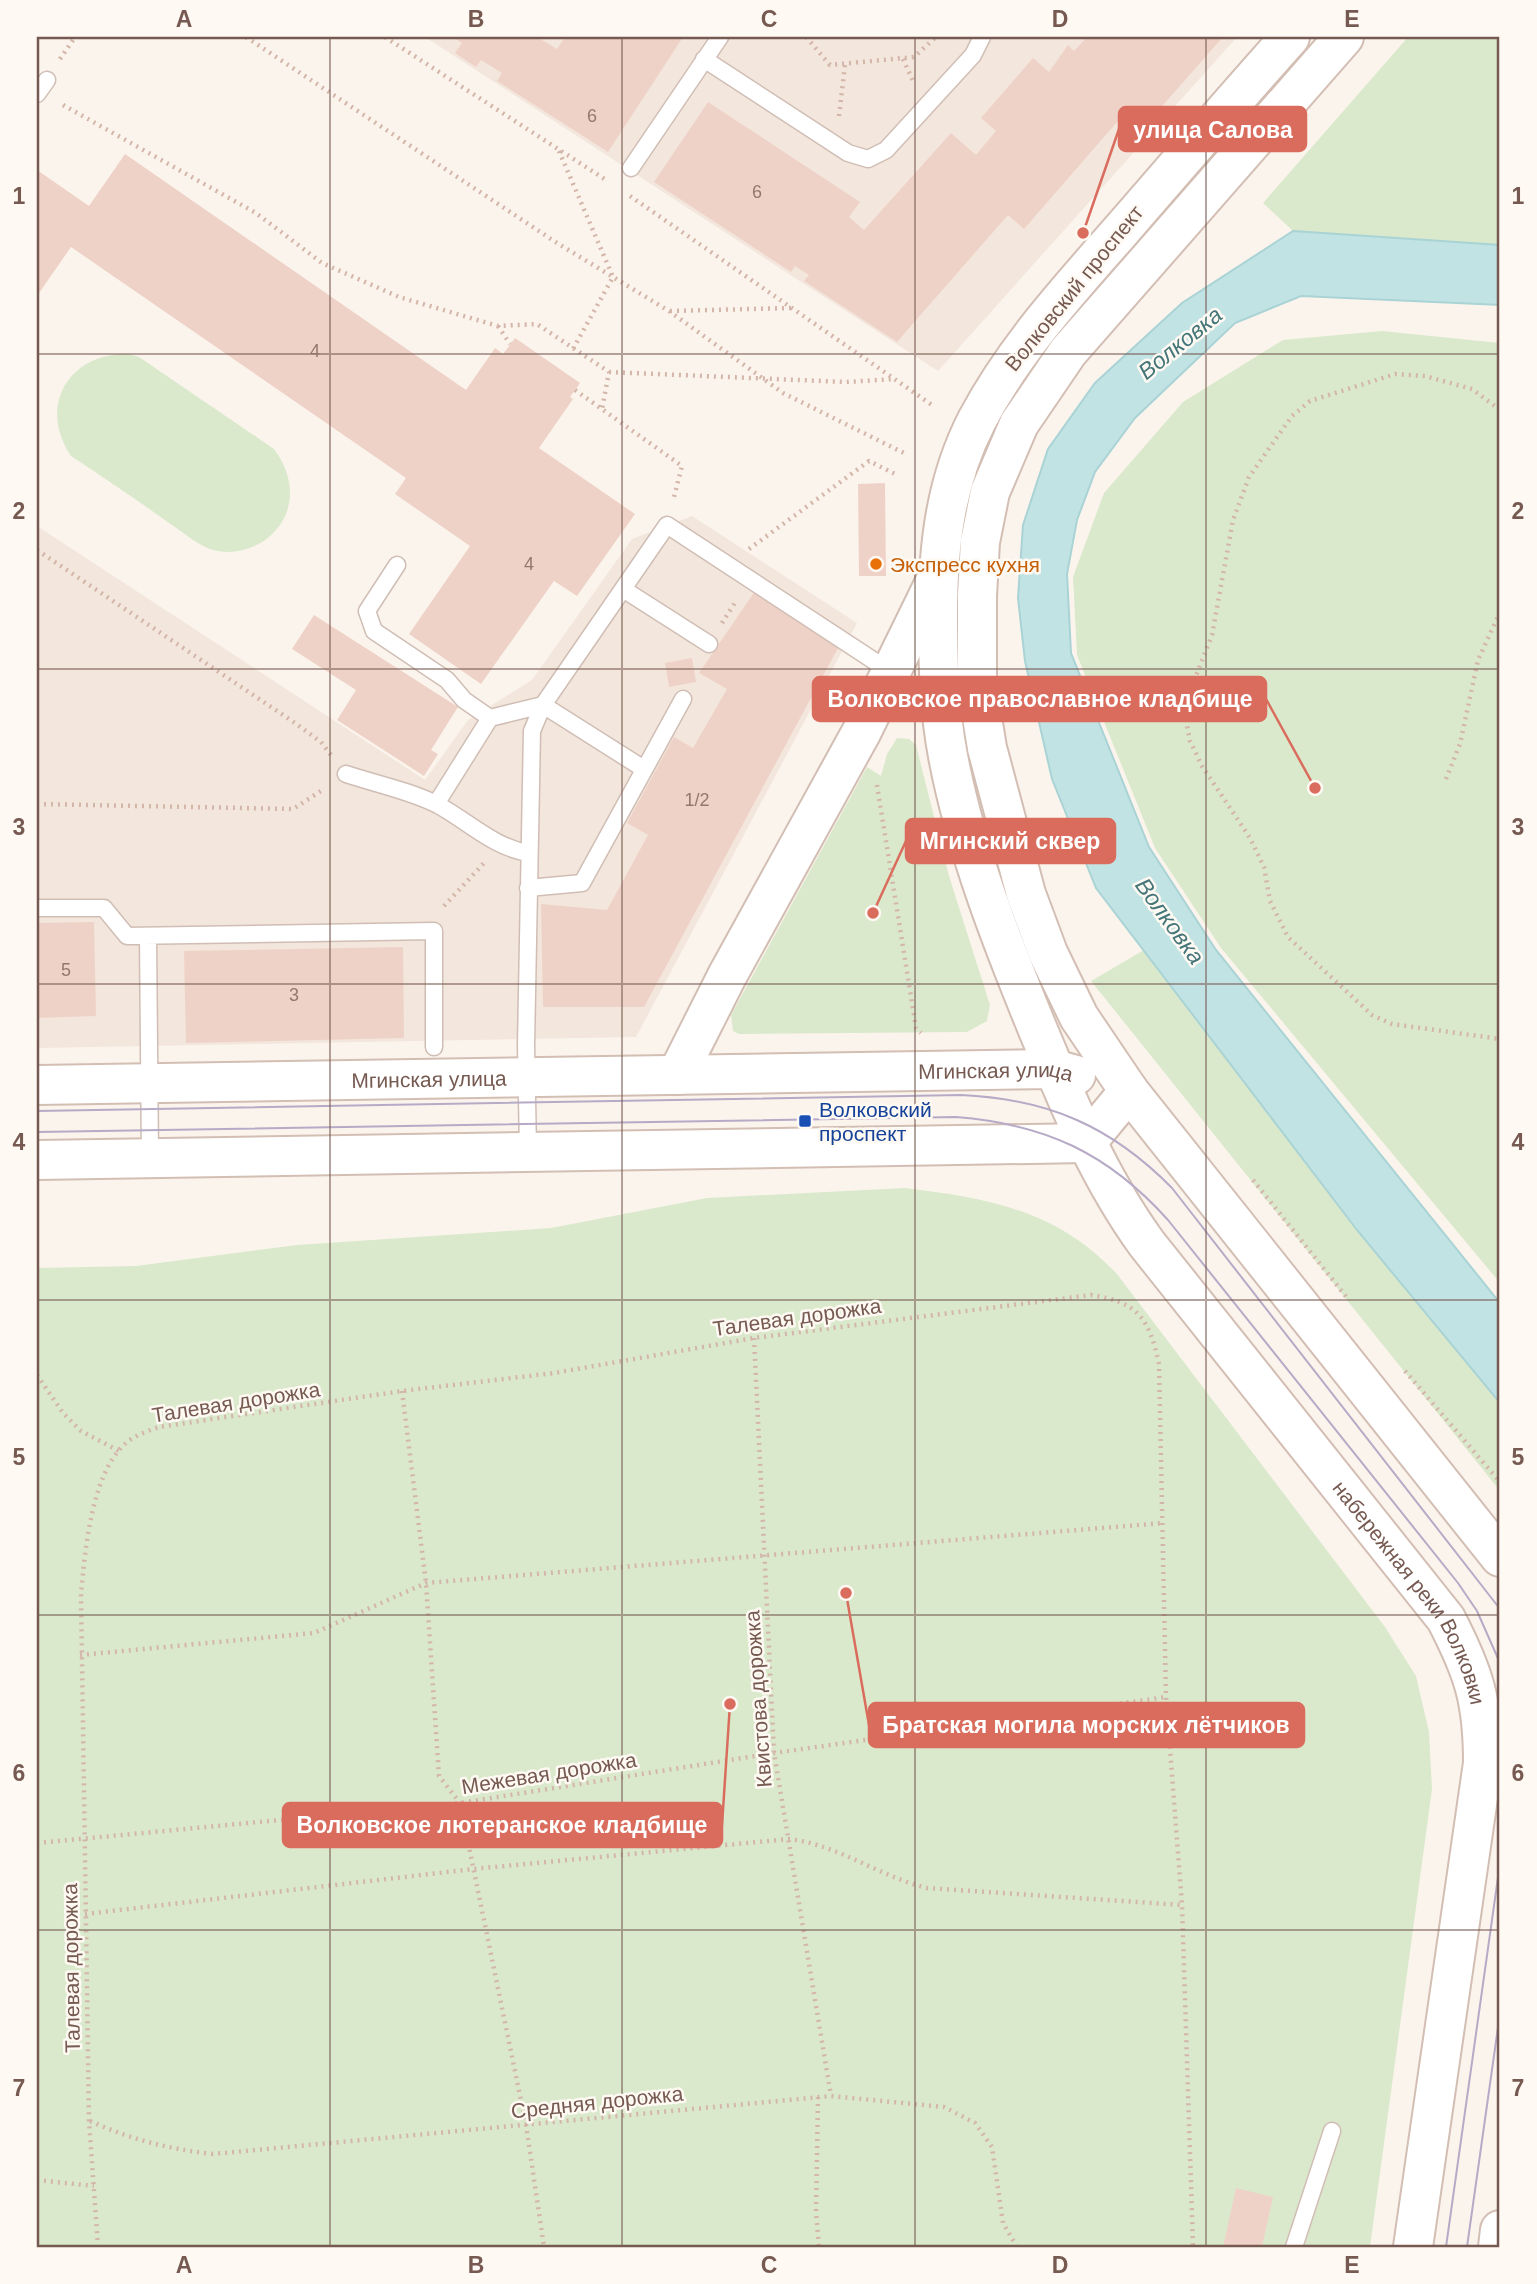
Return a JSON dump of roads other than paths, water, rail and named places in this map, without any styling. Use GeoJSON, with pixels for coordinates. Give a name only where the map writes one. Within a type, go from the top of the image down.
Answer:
{"type":"FeatureCollection","features":[{"type":"Feature","properties":{"kind":"street","name":"Волковский проспект"},"geometry":{"type":"LineString","coordinates":[[1086,1143],[989,903],[948,756],[938,679],[938,577],[942,532],[953,478],[977,421],[1000,379],[1042,321],[1290,37]]}},
{"type":"Feature","properties":{"kind":"street","name":"Волковский проспект"},"geometry":{"type":"LineString","coordinates":[[1129,1091],[1079,1017],[1048,953],[1026,894],[987,748],[977,686],[978,596],[981,542],[990,492],[1019,424],[1068,352],[1344,37]]}},
{"type":"Feature","properties":{"kind":"street"},"geometry":{"type":"LineString","coordinates":[[677,1075],[891,672],[938,577]]}},
{"type":"Feature","properties":{"kind":"street","name":"Мгинская улица"},"geometry":{"type":"LineString","coordinates":[[37,1085],[1054,1069],[1129,1091]]}},
{"type":"Feature","properties":{"kind":"street"},"geometry":{"type":"LineString","coordinates":[[37,1160],[1086,1143],[1129,1091],[1500,1557]]}},
{"type":"Feature","properties":{"kind":"street","name":"набережная реки Волковки"},"geometry":{"type":"LineString","coordinates":[[1086,1143],[1121,1209],[1147,1244],[1446,1619],[1476,1683],[1481,1706],[1483,1762],[1413,2247]]}},
{"type":"Feature","properties":{"kind":"street"},"geometry":{"type":"LineString","coordinates":[[1498,2247],[1500,2230]]}},
{"type":"Feature","properties":{"kind":"lane"},"geometry":{"type":"LineString","coordinates":[[631,167],[720,37]]}},
{"type":"Feature","properties":{"kind":"lane"},"geometry":{"type":"LineString","coordinates":[[705,59],[848,153],[868,159],[886,150],[973,55],[982,43],[982,37]]}},
{"type":"Feature","properties":{"kind":"lane"},"geometry":{"type":"LineString","coordinates":[[528,1152],[528,853],[532,731],[543,705],[667,525],[891,672]]}},
{"type":"Feature","properties":{"kind":"lane"},"geometry":{"type":"LineString","coordinates":[[397,565],[367,611],[374,631],[447,680],[464,700],[490,718]]}},
{"type":"Feature","properties":{"kind":"lane"},"geometry":{"type":"LineString","coordinates":[[624,589],[709,644]]}},
{"type":"Feature","properties":{"kind":"lane"},"geometry":{"type":"LineString","coordinates":[[528,888],[582,883],[683,699]]}},
{"type":"Feature","properties":{"kind":"lane"},"geometry":{"type":"LineString","coordinates":[[436,804],[490,718],[543,705],[644,769]]}},
{"type":"Feature","properties":{"kind":"lane"},"geometry":{"type":"LineString","coordinates":[[346,774],[436,804],[501,845],[528,853]]}},
{"type":"Feature","properties":{"kind":"lane"},"geometry":{"type":"LineString","coordinates":[[37,908],[104,908],[127,936],[434,931],[434,1047]]}},
{"type":"Feature","properties":{"kind":"lane"},"geometry":{"type":"LineString","coordinates":[[148,936],[150,1158]]}},
{"type":"Feature","properties":{"kind":"lane"},"geometry":{"type":"LineString","coordinates":[[1294,2247],[1332,2131]]}},
{"type":"Feature","properties":{"kind":"water","name":"Волковка"},"geometry":{"type":"Polygon","coordinates":[[[1293,231],[1500,245],[1500,305],[1301,296],[1235,323],[1135,418],[1095,472],[1077,520],[1067,574],[1071,653],[1149,847],[1216,950],[1500,1303],[1500,1403],[1357,1230],[1096,888],[1052,779],[1025,661],[1018,598],[1023,525],[1048,449],[1095,383],[1182,303],[1293,231]]]}},
{"type":"Feature","properties":{"kind":"tram line"},"geometry":{"type":"LineString","coordinates":[[37,1111],[961,1095],[1022,1102],[1050,1110],[1101,1132],[1149,1166],[1172,1188],[1500,1609]]}},
{"type":"Feature","properties":{"kind":"tram line"},"geometry":{"type":"LineString","coordinates":[[37,1132],[956,1117],[988,1121],[1046,1135],[1098,1160],[1122,1177],[1168,1220],[1458,1583],[1477,1611],[1500,1663]]}},
{"type":"Feature","properties":{"kind":"tram line"},"geometry":{"type":"LineString","coordinates":[[1446,2247],[1500,1863]]}},
{"type":"Feature","properties":{"kind":"tram line"},"geometry":{"type":"LineString","coordinates":[[1467,2247],[1500,2013]]}},
{"type":"Feature","properties":{"kind":"place","name":"улица Салова"},"geometry":{"type":"Point","coordinates":[1083,233]}},
{"type":"Feature","properties":{"kind":"place","name":"Экспресс кухня"},"geometry":{"type":"Point","coordinates":[876,564]}},
{"type":"Feature","properties":{"kind":"place","name":"Волковское православное кладбище"},"geometry":{"type":"Point","coordinates":[1315,788]}},
{"type":"Feature","properties":{"kind":"place","name":"Мгинский сквер"},"geometry":{"type":"Point","coordinates":[873,913]}},
{"type":"Feature","properties":{"kind":"place","name":"Волковский проспект"},"geometry":{"type":"Point","coordinates":[805,1121]}},
{"type":"Feature","properties":{"kind":"place","name":"Братская могила морских лётчиков"},"geometry":{"type":"Point","coordinates":[846,1593]}},
{"type":"Feature","properties":{"kind":"place","name":"Волковское лютеранское кладбище"},"geometry":{"type":"Point","coordinates":[730,1704]}}]}
